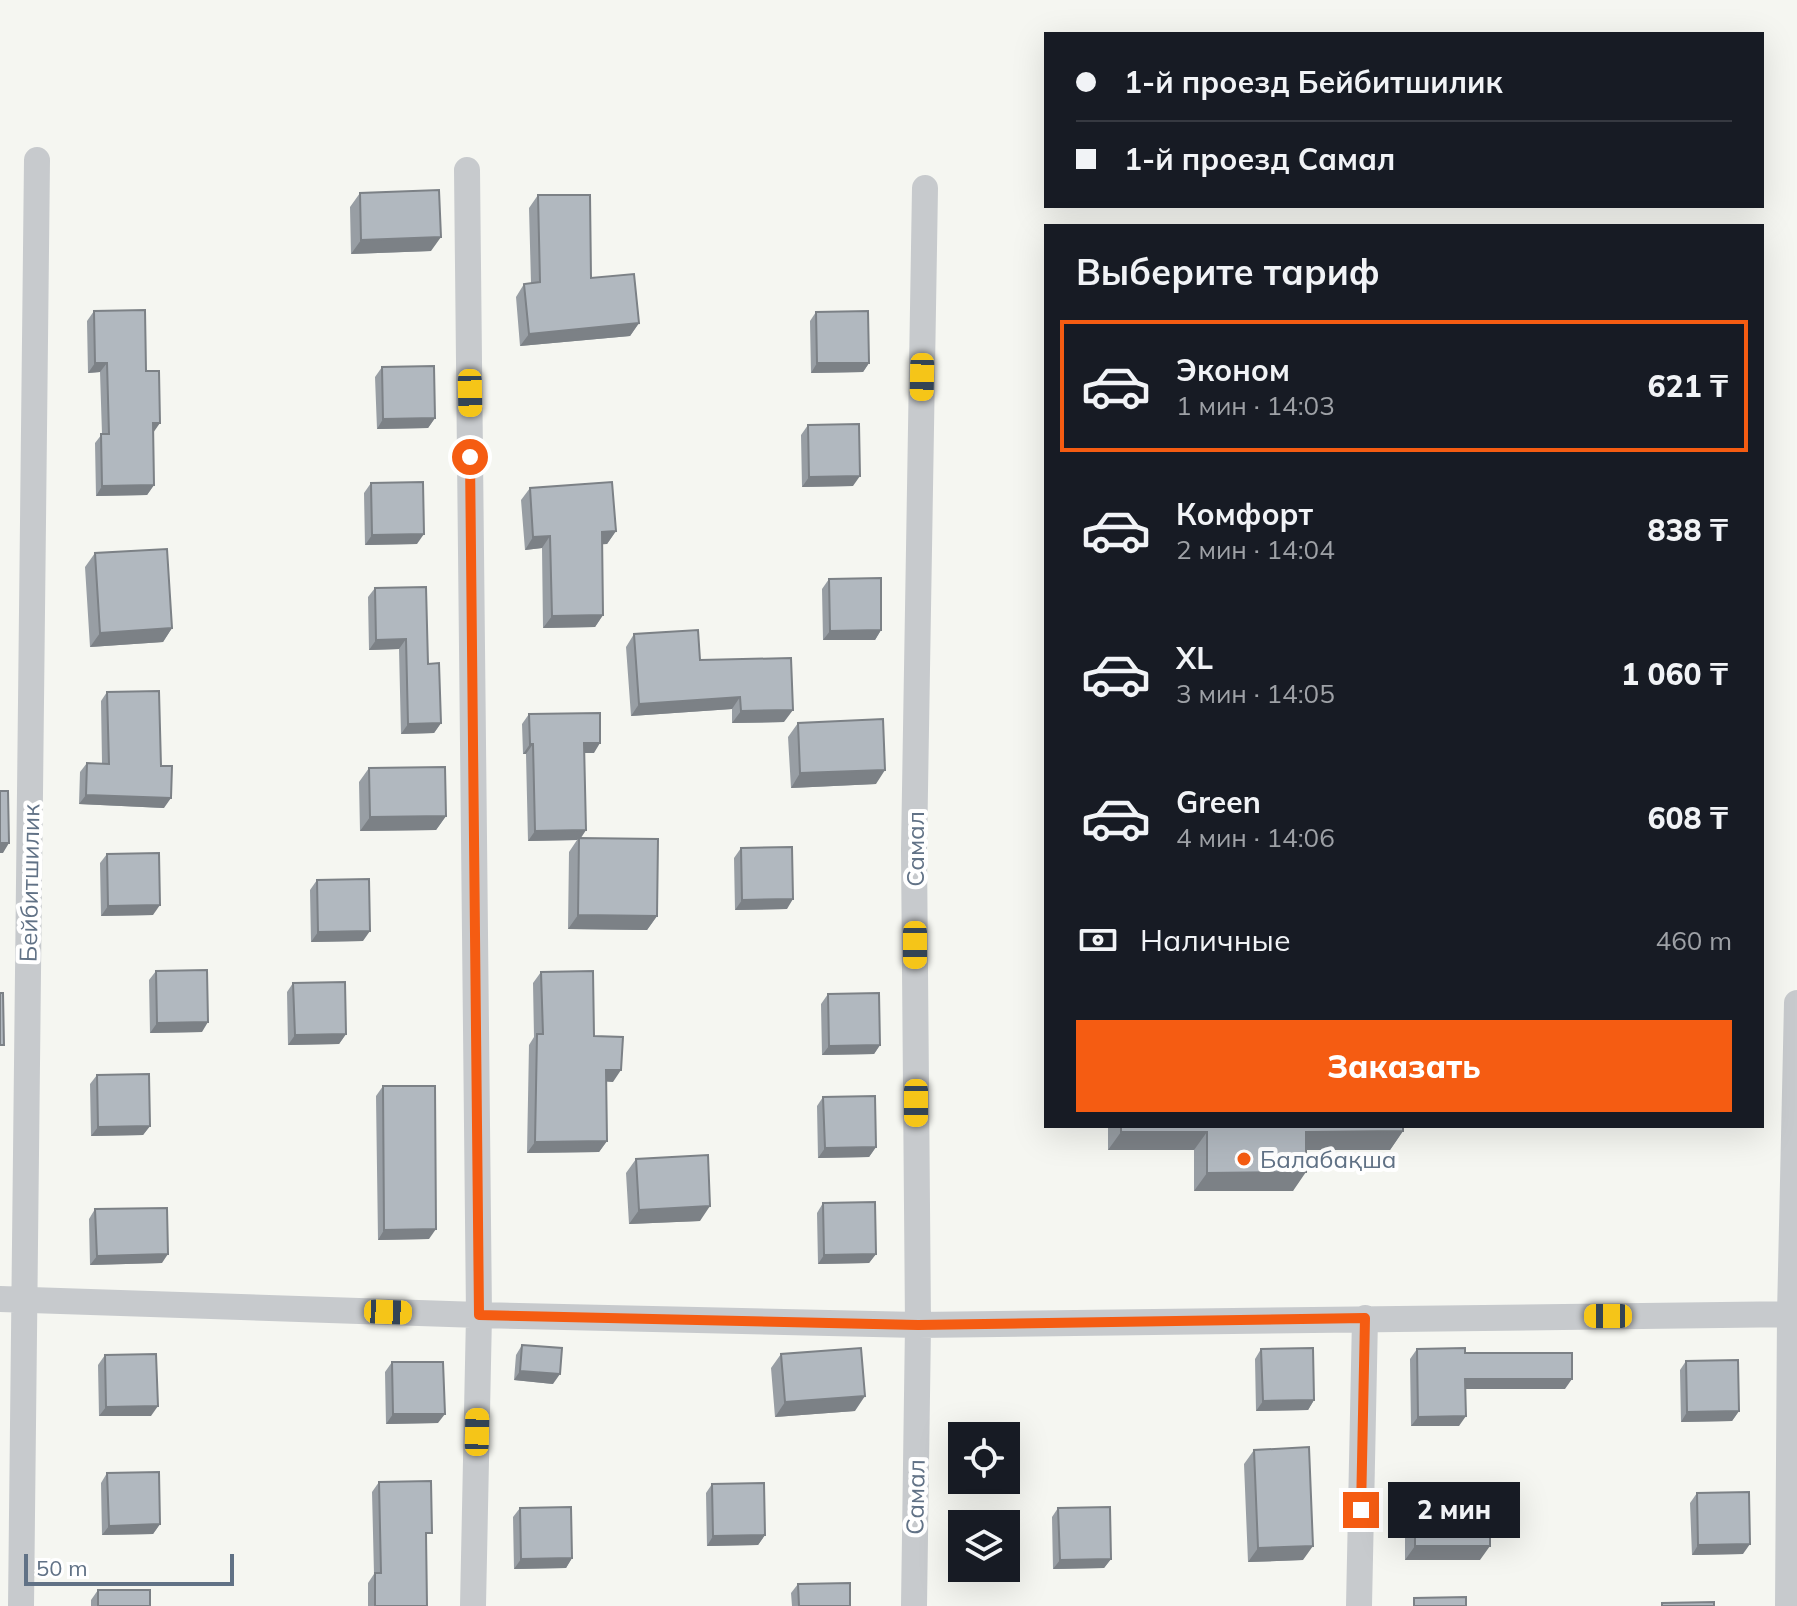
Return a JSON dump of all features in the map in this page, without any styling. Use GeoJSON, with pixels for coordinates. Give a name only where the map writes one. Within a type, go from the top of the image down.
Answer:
{"type":"FeatureCollection","features":[{"type":"Feature","properties":{"kind":"street","name":"Бейбитшилик"},"geometry":{"type":"LineString","coordinates":[[21,1606],[12,1299],[37,160]]}},
{"type":"Feature","properties":{"kind":"street"},"geometry":{"type":"LineString","coordinates":[[467,170],[479,1315],[473,1606]]}},
{"type":"Feature","properties":{"kind":"street","name":"Самал"},"geometry":{"type":"LineString","coordinates":[[914,1606],[918,1325],[914,850],[925,188]]}},
{"type":"Feature","properties":{"kind":"street"},"geometry":{"type":"LineString","coordinates":[[1788,1606],[1797,1003]]}},
{"type":"Feature","properties":{"kind":"street"},"geometry":{"type":"LineString","coordinates":[[12,1299],[479,1315],[918,1325],[1794,1314]]}},
{"type":"Feature","properties":{"kind":"street"},"geometry":{"type":"LineString","coordinates":[[1359,1606],[1365,1318]]}},
{"type":"Feature","properties":{"kind":"building"},"geometry":{"type":"Polygon","coordinates":[[[439,190],[441,237],[361,240],[360,193],[439,190]]]}},
{"type":"Feature","properties":{"kind":"building"},"geometry":{"type":"Polygon","coordinates":[[[538,195],[590,195],[591,278],[634,274],[639,323],[529,334],[524,284],[540,282],[538,195]]]}},
{"type":"Feature","properties":{"kind":"building"},"geometry":{"type":"Polygon","coordinates":[[[145,310],[146,371],[159,371],[160,423],[153,423],[154,485],[102,486],[101,434],[109,434],[107,363],[95,363],[94,311],[145,310]]]}},
{"type":"Feature","properties":{"kind":"building"},"geometry":{"type":"Polygon","coordinates":[[[868,311],[869,363],[817,363],[816,312],[868,311]]]}},
{"type":"Feature","properties":{"kind":"building"},"geometry":{"type":"Polygon","coordinates":[[[434,366],[435,418],[383,419],[382,367],[434,366]]]}},
{"type":"Feature","properties":{"kind":"building"},"geometry":{"type":"Polygon","coordinates":[[[859,424],[860,476],[809,477],[808,425],[859,424]]]}},
{"type":"Feature","properties":{"kind":"building"},"geometry":{"type":"Polygon","coordinates":[[[423,482],[424,534],[372,535],[371,483],[423,482]]]}},
{"type":"Feature","properties":{"kind":"building"},"geometry":{"type":"Polygon","coordinates":[[[612,482],[616,531],[602,532],[603,615],[552,616],[550,536],[533,537],[530,488],[612,482]]]}},
{"type":"Feature","properties":{"kind":"building"},"geometry":{"type":"Polygon","coordinates":[[[167,549],[172,628],[100,633],[95,553],[167,549]]]}},
{"type":"Feature","properties":{"kind":"building"},"geometry":{"type":"Polygon","coordinates":[[[881,578],[881,630],[830,631],[829,579],[881,578]]]}},
{"type":"Feature","properties":{"kind":"building"},"geometry":{"type":"Polygon","coordinates":[[[426,587],[428,664],[439,663],[441,723],[408,724],[406,639],[376,640],[375,588],[426,587]]]}},
{"type":"Feature","properties":{"kind":"building"},"geometry":{"type":"Polygon","coordinates":[[[698,630],[700,660],[791,658],[793,710],[741,711],[740,697],[639,704],[634,634],[698,630]]]}},
{"type":"Feature","properties":{"kind":"building"},"geometry":{"type":"Polygon","coordinates":[[[159,691],[161,766],[172,766],[171,798],[86,795],[87,763],[109,764],[107,692],[159,691]]]}},
{"type":"Feature","properties":{"kind":"building"},"geometry":{"type":"Polygon","coordinates":[[[600,713],[600,743],[584,743],[586,830],[535,831],[533,744],[530,744],[529,714],[600,713]]]}},
{"type":"Feature","properties":{"kind":"building"},"geometry":{"type":"Polygon","coordinates":[[[883,719],[885,770],[800,773],[798,723],[883,719]]]}},
{"type":"Feature","properties":{"kind":"building"},"geometry":{"type":"Polygon","coordinates":[[[445,767],[446,816],[370,817],[369,768],[445,767]]]}},
{"type":"Feature","properties":{"kind":"building"},"geometry":{"type":"Polygon","coordinates":[[[0,791],[8,791],[9,843],[0,843],[0,791]]]}},
{"type":"Feature","properties":{"kind":"building"},"geometry":{"type":"Polygon","coordinates":[[[579,838],[658,839],[657,916],[578,915],[579,838]]]}},
{"type":"Feature","properties":{"kind":"building"},"geometry":{"type":"Polygon","coordinates":[[[792,847],[793,899],[742,900],[741,848],[792,847]]]}},
{"type":"Feature","properties":{"kind":"building"},"geometry":{"type":"Polygon","coordinates":[[[159,853],[160,905],[108,906],[107,854],[159,853]]]}},
{"type":"Feature","properties":{"kind":"building"},"geometry":{"type":"Polygon","coordinates":[[[369,879],[370,931],[318,932],[317,880],[369,879]]]}},
{"type":"Feature","properties":{"kind":"building"},"geometry":{"type":"Polygon","coordinates":[[[207,970],[208,1022],[157,1023],[156,971],[207,970]]]}},
{"type":"Feature","properties":{"kind":"building"},"geometry":{"type":"Polygon","coordinates":[[[593,971],[594,1036],[623,1037],[621,1070],[606,1070],[607,1141],[535,1142],[537,1034],[543,1034],[541,972],[593,971]]]}},
{"type":"Feature","properties":{"kind":"building"},"geometry":{"type":"Polygon","coordinates":[[[345,982],[346,1034],[295,1035],[293,983],[345,982]]]}},
{"type":"Feature","properties":{"kind":"building"},"geometry":{"type":"Polygon","coordinates":[[[0,993],[3,993],[4,1045],[0,1045],[0,993]]]}},
{"type":"Feature","properties":{"kind":"building"},"geometry":{"type":"Polygon","coordinates":[[[879,993],[880,1045],[829,1046],[828,994],[879,993]]]}},
{"type":"Feature","properties":{"kind":"building"},"geometry":{"type":"Polygon","coordinates":[[[149,1074],[150,1126],[98,1127],[97,1075],[149,1074]]]}},
{"type":"Feature","properties":{"kind":"building"},"geometry":{"type":"Polygon","coordinates":[[[383,1086],[435,1086],[436,1229],[384,1230],[383,1086]]]}},
{"type":"Feature","properties":{"kind":"building"},"geometry":{"type":"Polygon","coordinates":[[[875,1096],[876,1147],[825,1148],[823,1097],[875,1096]]]}},
{"type":"Feature","properties":{"kind":"building","name":"Балабақша"},"geometry":{"type":"Polygon","coordinates":[[[1121,1128],[1403,1128],[1403,1131],[1306,1132],[1306,1172],[1207,1173],[1207,1132],[1121,1132],[1121,1128]]]}},
{"type":"Feature","properties":{"kind":"building"},"geometry":{"type":"Polygon","coordinates":[[[708,1155],[710,1206],[639,1210],[636,1159],[708,1155]]]}},
{"type":"Feature","properties":{"kind":"building"},"geometry":{"type":"Polygon","coordinates":[[[875,1202],[876,1254],[824,1255],[823,1203],[875,1202]]]}},
{"type":"Feature","properties":{"kind":"building"},"geometry":{"type":"Polygon","coordinates":[[[167,1208],[168,1254],[97,1256],[95,1209],[167,1208]]]}},
{"type":"Feature","properties":{"kind":"building"},"geometry":{"type":"Polygon","coordinates":[[[522,1345],[562,1348],[560,1374],[520,1371],[522,1345]]]}},
{"type":"Feature","properties":{"kind":"building"},"geometry":{"type":"Polygon","coordinates":[[[861,1348],[865,1396],[785,1402],[781,1354],[861,1348]]]}},
{"type":"Feature","properties":{"kind":"building"},"geometry":{"type":"Polygon","coordinates":[[[1313,1348],[1314,1400],[1263,1401],[1261,1349],[1313,1348]]]}},
{"type":"Feature","properties":{"kind":"building"},"geometry":{"type":"Polygon","coordinates":[[[1465,1348],[1465,1353],[1572,1353],[1572,1379],[1465,1379],[1466,1416],[1418,1417],[1417,1349],[1465,1348]]]}},
{"type":"Feature","properties":{"kind":"building"},"geometry":{"type":"Polygon","coordinates":[[[156,1354],[158,1406],[106,1407],[105,1355],[156,1354]]]}},
{"type":"Feature","properties":{"kind":"building"},"geometry":{"type":"Polygon","coordinates":[[[1738,1360],[1739,1411],[1687,1412],[1686,1361],[1738,1360]]]}},
{"type":"Feature","properties":{"kind":"building"},"geometry":{"type":"Polygon","coordinates":[[[392,1362],[443,1362],[445,1414],[393,1414],[392,1362]]]}},
{"type":"Feature","properties":{"kind":"building"},"geometry":{"type":"Polygon","coordinates":[[[1309,1447],[1313,1546],[1258,1548],[1254,1450],[1309,1447]]]}},
{"type":"Feature","properties":{"kind":"building"},"geometry":{"type":"Polygon","coordinates":[[[159,1472],[160,1524],[109,1526],[107,1473],[159,1472]]]}},
{"type":"Feature","properties":{"kind":"building"},"geometry":{"type":"Polygon","coordinates":[[[431,1481],[432,1533],[426,1533],[427,1606],[375,1606],[375,1573],[381,1573],[379,1482],[431,1481]]]}},
{"type":"Feature","properties":{"kind":"building"},"geometry":{"type":"Polygon","coordinates":[[[764,1483],[765,1535],[713,1536],[712,1484],[764,1483]]]}},
{"type":"Feature","properties":{"kind":"building"},"geometry":{"type":"Polygon","coordinates":[[[1749,1492],[1750,1544],[1698,1545],[1697,1493],[1749,1492]]]}},
{"type":"Feature","properties":{"kind":"building"},"geometry":{"type":"Polygon","coordinates":[[[1415,1498],[1490,1498],[1490,1546],[1415,1546],[1415,1498]]]}},
{"type":"Feature","properties":{"kind":"building"},"geometry":{"type":"Polygon","coordinates":[[[571,1507],[572,1558],[521,1559],[520,1508],[571,1507]]]}},
{"type":"Feature","properties":{"kind":"building"},"geometry":{"type":"Polygon","coordinates":[[[1110,1507],[1111,1559],[1060,1560],[1058,1508],[1110,1507]]]}},
{"type":"Feature","properties":{"kind":"building"},"geometry":{"type":"Polygon","coordinates":[[[850,1583],[850,1606],[799,1606],[798,1584],[850,1583]]]}},
{"type":"Feature","properties":{"kind":"building"},"geometry":{"type":"Polygon","coordinates":[[[98,1590],[150,1590],[150,1606],[98,1606],[98,1590]]]}},
{"type":"Feature","properties":{"kind":"building"},"geometry":{"type":"Polygon","coordinates":[[[1466,1597],[1466,1606],[1414,1606],[1414,1598],[1466,1597]]]}},
{"type":"Feature","properties":{"kind":"building"},"geometry":{"type":"Polygon","coordinates":[[[1714,1602],[1714,1606],[1662,1606],[1662,1603],[1714,1602]]]}},
{"type":"Feature","properties":{"kind":"place","name":"Балабақша"},"geometry":{"type":"Point","coordinates":[1244,1159]}},
{"type":"Feature","properties":{"kind":"route"},"geometry":{"type":"LineString","coordinates":[[470,457],[479,1315],[918,1325],[1365,1318],[1361,1510]]}}]}
